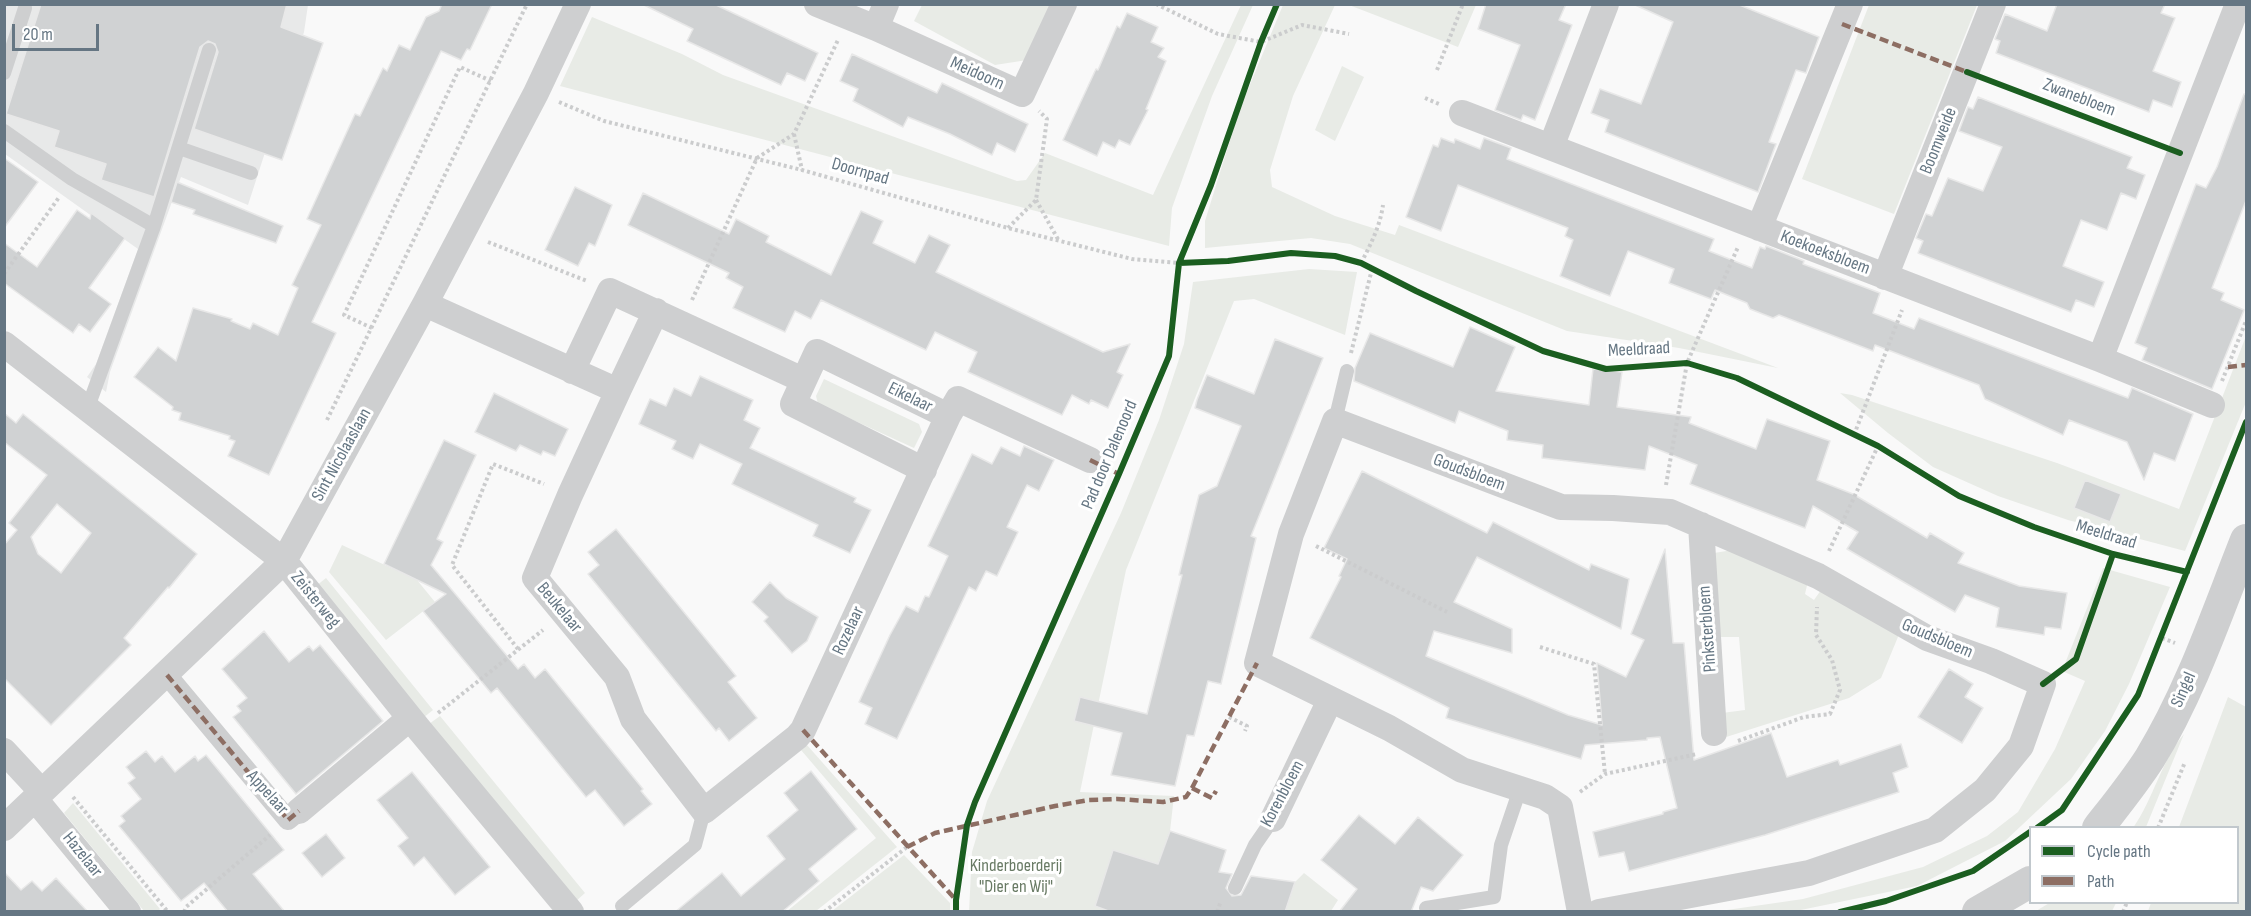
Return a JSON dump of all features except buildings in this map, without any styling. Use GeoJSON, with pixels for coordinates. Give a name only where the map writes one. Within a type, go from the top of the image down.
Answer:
{"type":"FeatureCollection","features":[{"type":"Feature","properties":{"kind":"street","name":"Sint Nicolaaslaan"},"geometry":{"type":"LineString","coordinates":[[4,828],[284,561],[425,304],[537,93],[578,4]]}},
{"type":"Feature","properties":{"kind":"street","name":"Meidoorn"},"geometry":{"type":"LineString","coordinates":[[817,4],[1022,94],[1064,4]]}},
{"type":"Feature","properties":{"kind":"street"},"geometry":{"type":"LineString","coordinates":[[876,28],[886,4]]}},
{"type":"Feature","properties":{"kind":"street"},"geometry":{"type":"LineString","coordinates":[[1551,147],[1606,4]]}},
{"type":"Feature","properties":{"kind":"street"},"geometry":{"type":"LineString","coordinates":[[1753,226],[1850,4]]}},
{"type":"Feature","properties":{"kind":"street","name":"Boomweide"},"geometry":{"type":"LineString","coordinates":[[1886,277],[1993,4]]}},
{"type":"Feature","properties":{"kind":"street"},"geometry":{"type":"LineString","coordinates":[[2100,359],[2238,4]]}},
{"type":"Feature","properties":{"kind":"street","name":"Koekoeksbloem"},"geometry":{"type":"LineString","coordinates":[[1462,113],[2100,359],[2212,405]]}},
{"type":"Feature","properties":{"kind":"street"},"geometry":{"type":"LineString","coordinates":[[572,370],[610,291],[803,380]]}},
{"type":"Feature","properties":{"kind":"street"},"geometry":{"type":"LineString","coordinates":[[425,304],[618,391],[656,311]]}},
{"type":"Feature","properties":{"kind":"street","name":"Zeisterweg"},"geometry":{"type":"LineString","coordinates":[[4,344],[284,561],[414,723],[571,912]]}},
{"type":"Feature","properties":{"kind":"street","name":"Eikelaar"},"geometry":{"type":"LineString","coordinates":[[924,470],[793,404],[817,352],[948,416],[958,399],[1090,460]]}},
{"type":"Feature","properties":{"kind":"street","name":"Beukelaar"},"geometry":{"type":"LineString","coordinates":[[618,391],[535,578],[617,677],[633,720],[702,808]]}},
{"type":"Feature","properties":{"kind":"street","name":"Rozelaar"},"geometry":{"type":"LineString","coordinates":[[702,808],[797,737],[803,730],[948,416]]}},
{"type":"Feature","properties":{"kind":"street"},"geometry":{"type":"LineString","coordinates":[[1335,422],[1291,534],[1257,663],[1389,728],[1462,770],[1545,796],[1560,807],[1580,912]]}},
{"type":"Feature","properties":{"kind":"street","name":"Goudsbloem"},"geometry":{"type":"LineString","coordinates":[[1335,422],[1561,507],[1670,512],[1818,576],[1927,638],[2043,684],[2021,746],[1985,790],[1935,830],[1809,873],[1599,912]]}},
{"type":"Feature","properties":{"kind":"street","name":"Pinksterbloem"},"geometry":{"type":"LineString","coordinates":[[1701,525],[1716,743]]}},
{"type":"Feature","properties":{"kind":"street","name":"Singel"},"geometry":{"type":"LineString","coordinates":[[2100,826],[2139,775],[2177,707],[2247,540]]}},
{"type":"Feature","properties":{"kind":"street","name":"Appelaar"},"geometry":{"type":"LineString","coordinates":[[167,675],[293,815],[414,723]]}},
{"type":"Feature","properties":{"kind":"street","name":"Korenbloem"},"geometry":{"type":"LineString","coordinates":[[1273,819],[1330,700]]}},
{"type":"Feature","properties":{"kind":"street","name":"Hazelaar"},"geometry":{"type":"LineString","coordinates":[[4,751],[45,790],[128,912]]}},
{"type":"Feature","properties":{"kind":"street"},"geometry":{"type":"LineString","coordinates":[[1978,912],[2029,883]]}},
{"type":"Feature","properties":{"kind":"lane"},"geometry":{"type":"LineString","coordinates":[[4,73],[25,8]]}},
{"type":"Feature","properties":{"kind":"lane"},"geometry":{"type":"LineString","coordinates":[[88,407],[154,226],[209,50]]}},
{"type":"Feature","properties":{"kind":"lane"},"geometry":{"type":"LineString","coordinates":[[4,131],[72,179],[154,226]]}},
{"type":"Feature","properties":{"kind":"lane"},"geometry":{"type":"LineString","coordinates":[[179,148],[250,173]]}},
{"type":"Feature","properties":{"kind":"lane"},"geometry":{"type":"LineString","coordinates":[[1335,422],[1347,371]]}},
{"type":"Feature","properties":{"kind":"lane"},"geometry":{"type":"LineString","coordinates":[[1426,908],[1494,897],[1501,845],[1520,789]]}},
{"type":"Feature","properties":{"kind":"lane"},"geometry":{"type":"LineString","coordinates":[[622,906],[695,845],[702,808]]}},
{"type":"Feature","properties":{"kind":"lane","name":"Korenbloem"},"geometry":{"type":"LineString","coordinates":[[1235,888],[1255,845],[1273,819]]}},
{"type":"Feature","properties":{"kind":"path"},"geometry":{"type":"LineString","coordinates":[[326,422],[527,4]]}},
{"type":"Feature","properties":{"kind":"path"},"geometry":{"type":"LineString","coordinates":[[1156,4],[1218,34],[1261,42],[1302,25],[1349,34]]}},
{"type":"Feature","properties":{"kind":"path"},"geometry":{"type":"LineString","coordinates":[[1437,70],[1463,4]]}},
{"type":"Feature","properties":{"kind":"path"},"geometry":{"type":"LineString","coordinates":[[682,323],[757,158],[794,134],[849,17]]}},
{"type":"Feature","properties":{"kind":"path"},"geometry":{"type":"LineString","coordinates":[[1257,53],[1265,33]]}},
{"type":"Feature","properties":{"kind":"path"},"geometry":{"type":"LineString","coordinates":[[372,328],[344,315],[460,67],[491,81]]}},
{"type":"Feature","properties":{"kind":"path"},"geometry":{"type":"LineString","coordinates":[[1022,94],[1047,119],[1036,200],[1059,241]]}},
{"type":"Feature","properties":{"kind":"path"},"geometry":{"type":"LineString","coordinates":[[794,134],[802,170]]}},
{"type":"Feature","properties":{"kind":"path"},"geometry":{"type":"LineString","coordinates":[[4,274],[72,179]]}},
{"type":"Feature","properties":{"kind":"path"},"geometry":{"type":"LineString","coordinates":[[1008,228],[1036,200]]}},
{"type":"Feature","properties":{"kind":"path"},"geometry":{"type":"LineString","coordinates":[[1361,263],[1382,215],[1383,205]]}},
{"type":"Feature","properties":{"kind":"path"},"geometry":{"type":"LineString","coordinates":[[1670,512],[1665,483],[1687,363],[1753,226]]}},
{"type":"Feature","properties":{"kind":"path"},"geometry":{"type":"LineString","coordinates":[[463,232],[610,291]]}},
{"type":"Feature","properties":{"kind":"path"},"geometry":{"type":"LineString","coordinates":[[1178,275],[1179,263],[1184,253]]}},
{"type":"Feature","properties":{"kind":"path"},"geometry":{"type":"LineString","coordinates":[[1353,261],[1381,273]]}},
{"type":"Feature","properties":{"kind":"path"},"geometry":{"type":"LineString","coordinates":[[1179,263],[1189,263]]}},
{"type":"Feature","properties":{"kind":"path"},"geometry":{"type":"LineString","coordinates":[[1347,371],[1372,269]]}},
{"type":"Feature","properties":{"kind":"path"},"geometry":{"type":"LineString","coordinates":[[1854,435],[1911,286]]}},
{"type":"Feature","properties":{"kind":"path"},"geometry":{"type":"LineString","coordinates":[[2228,367],[2247,321]]}},
{"type":"Feature","properties":{"kind":"path"},"geometry":{"type":"LineString","coordinates":[[1844,430],[1862,438]]}},
{"type":"Feature","properties":{"kind":"path"},"geometry":{"type":"LineString","coordinates":[[1870,442],[1888,452]]}},
{"type":"Feature","properties":{"kind":"path"},"geometry":{"type":"LineString","coordinates":[[1560,807],[1605,774],[1804,717],[1830,714],[1840,690],[1832,660],[1816,635],[1818,576],[1878,446]]}},
{"type":"Feature","properties":{"kind":"path"},"geometry":{"type":"LineString","coordinates":[[518,649],[452,565],[493,464],[570,495]]}},
{"type":"Feature","properties":{"kind":"path"},"geometry":{"type":"LineString","coordinates":[[1291,534],[1447,612]]}},
{"type":"Feature","properties":{"kind":"path"},"geometry":{"type":"LineString","coordinates":[[414,723],[563,614]]}},
{"type":"Feature","properties":{"kind":"path"},"geometry":{"type":"LineString","coordinates":[[2158,647],[2166,627]]}},
{"type":"Feature","properties":{"kind":"path"},"geometry":{"type":"LineString","coordinates":[[1540,646],[1594,664],[1605,774]]}},
{"type":"Feature","properties":{"kind":"path"},"geometry":{"type":"LineString","coordinates":[[1229,717],[1247,726],[1245,731]]}},
{"type":"Feature","properties":{"kind":"path"},"geometry":{"type":"LineString","coordinates":[[45,790],[168,912]]}},
{"type":"Feature","properties":{"kind":"path"},"geometry":{"type":"LineString","coordinates":[[184,912],[186,907],[293,815]]}},
{"type":"Feature","properties":{"kind":"path"},"geometry":{"type":"LineString","coordinates":[[824,912],[907,847]]}},
{"type":"Feature","properties":{"kind":"shaded area"},"geometry":{"type":"Polygon","coordinates":[[[5,5],[308,5],[304,32],[248,205],[181,177],[110,372],[106,392],[87,377],[96,364],[138,249],[5,154],[5,5]]]}},
{"type":"Feature","properties":{"kind":"green space"},"geometry":{"type":"Polygon","coordinates":[[[1476,4],[1458,47],[1349,5],[1476,4]]]}},
{"type":"Feature","properties":{"kind":"green space"},"geometry":{"type":"Polygon","coordinates":[[[922,5],[1057,5],[1040,58],[995,65],[914,21],[922,5]]]}},
{"type":"Feature","properties":{"kind":"green space"},"geometry":{"type":"Polygon","coordinates":[[[1241,5],[1253,5],[1212,96],[1172,208],[1169,246],[560,86],[592,17],[682,54],[723,75],[1017,181],[1026,180],[1045,153],[1153,195],[1241,5]]]}},
{"type":"Feature","properties":{"kind":"green space"},"geometry":{"type":"Polygon","coordinates":[[[1283,5],[1335,5],[1293,96],[1270,170],[1272,187],[1335,216],[1395,235],[1399,225],[1778,368],[1679,348],[1567,331],[1350,244],[1311,238],[1205,248],[1205,221],[1239,111],[1283,5]]]}},
{"type":"Feature","properties":{"kind":"green space"},"geometry":{"type":"Polygon","coordinates":[[[1869,5],[1977,5],[1894,214],[1802,179],[1869,5]]]}},
{"type":"Feature","properties":{"kind":"green space"},"geometry":{"type":"Polygon","coordinates":[[[1342,66],[1364,77],[1335,141],[1315,130],[1342,66]]]}},
{"type":"Feature","properties":{"kind":"green space"},"geometry":{"type":"Polygon","coordinates":[[[1309,269],[1357,272],[1345,335],[1254,299],[1234,301],[1126,570],[1080,792],[1174,796],[1170,831],[1158,865],[1106,877],[1095,905],[1111,911],[969,912],[972,852],[987,801],[1121,513],[1159,420],[1184,344],[1193,282],[1309,269]]]}},
{"type":"Feature","properties":{"kind":"green space"},"geometry":{"type":"Polygon","coordinates":[[[2246,336],[2246,402],[2185,551],[2068,520],[1998,496],[1933,467],[1840,393],[2057,463],[2179,509],[2246,336]]]}},
{"type":"Feature","properties":{"kind":"green space"},"geometry":{"type":"Polygon","coordinates":[[[824,379],[919,424],[922,432],[914,448],[818,404],[816,396],[824,379]]]}},
{"type":"Feature","properties":{"kind":"green space"},"geometry":{"type":"Polygon","coordinates":[[[342,545],[417,580],[435,602],[386,640],[329,572],[342,545]]]}},
{"type":"Feature","properties":{"kind":"green space"},"geometry":{"type":"Polygon","coordinates":[[[1739,549],[1808,581],[1805,594],[1814,600],[1821,590],[1900,632],[1881,678],[1849,698],[1723,738],[1722,713],[1745,710],[1739,637],[1720,637],[1714,553],[1739,549]]]}},
{"type":"Feature","properties":{"kind":"green space"},"geometry":{"type":"Polygon","coordinates":[[[2103,568],[2170,587],[2129,684],[2105,731],[2071,779],[2005,841],[1917,886],[1796,911],[1720,911],[1803,899],[1923,867],[1987,836],[2018,812],[2055,749],[2085,681],[2062,671],[2103,568]]]}},
{"type":"Feature","properties":{"kind":"green space"},"geometry":{"type":"Polygon","coordinates":[[[326,578],[433,710],[423,718],[316,586],[326,578]]]}},
{"type":"Feature","properties":{"kind":"green space"},"geometry":{"type":"Polygon","coordinates":[[[2228,697],[2246,707],[2246,911],[2148,911],[2151,904],[2239,904],[2239,826],[2179,826],[2228,697]]]}},
{"type":"Feature","properties":{"kind":"green space"},"geometry":{"type":"Polygon","coordinates":[[[440,716],[585,893],[575,902],[429,724],[440,716]]]}},
{"type":"Feature","properties":{"kind":"green space"},"geometry":{"type":"Polygon","coordinates":[[[2184,734],[2146,826],[2134,826],[2147,804],[2176,745],[2184,734]]]}},
{"type":"Feature","properties":{"kind":"green space"},"geometry":{"type":"Polygon","coordinates":[[[807,745],[897,847],[816,911],[786,912],[876,838],[801,750],[807,745]]]}},
{"type":"Feature","properties":{"kind":"green space"},"geometry":{"type":"Polygon","coordinates":[[[73,803],[160,909],[158,911],[144,911],[64,813],[73,803]]]}},
{"type":"Feature","properties":{"kind":"green space","name":"Kinderboerderij \"Dier en Wij\""},"geometry":{"type":"Polygon","coordinates":[[[904,855],[950,903],[950,911],[832,911],[904,855]]]}},
{"type":"Feature","properties":{"kind":"green space"},"geometry":{"type":"Polygon","coordinates":[[[1304,873],[1338,900],[1331,911],[1285,911],[1295,882],[1304,873]]]}},
{"type":"Feature","properties":{"kind":"green space"},"geometry":{"type":"Polygon","coordinates":[[[2048,904],[2116,904],[2112,911],[2036,911],[2048,904]]]}},
{"type":"Feature","properties":{"kind":"marked path"},"geometry":{"type":"LineString","coordinates":[[1842,24],[1967,72]]}},
{"type":"Feature","properties":{"kind":"marked path"},"geometry":{"type":"LineString","coordinates":[[2228,367],[2246,365]]}},
{"type":"Feature","properties":{"kind":"marked path"},"geometry":{"type":"LineString","coordinates":[[1090,460],[1119,474]]}},
{"type":"Feature","properties":{"kind":"marked path"},"geometry":{"type":"LineString","coordinates":[[1192,788],[1257,663]]}},
{"type":"Feature","properties":{"kind":"marked path"},"geometry":{"type":"LineString","coordinates":[[167,675],[288,820],[299,811]]}},
{"type":"Feature","properties":{"kind":"marked path"},"geometry":{"type":"LineString","coordinates":[[803,730],[956,900]]}},
{"type":"Feature","properties":{"kind":"marked path"},"geometry":{"type":"LineString","coordinates":[[907,847],[935,833],[1055,806],[1089,800],[1163,802],[1186,797],[1192,788],[1212,798],[1216,791]]}},
{"type":"Feature","properties":{"kind":"cycle path","name":"Pad door Dalenoord"},"geometry":{"type":"LineString","coordinates":[[956,912],[967,825],[975,802],[1169,356],[1179,263],[1211,185],[1261,42],[1277,4]]}},
{"type":"Feature","properties":{"kind":"cycle path","name":"Zwanebloem"},"geometry":{"type":"LineString","coordinates":[[1967,72],[2180,153]]}},
{"type":"Feature","properties":{"kind":"cycle path","name":"Meeldraad"},"geometry":{"type":"LineString","coordinates":[[1179,263],[1228,261],[1291,253],[1335,256],[1361,263],[1543,351],[1606,369],[1687,363],[1737,378],[1878,446],[1959,496],[2034,527],[2113,554],[2187,572]]}},
{"type":"Feature","properties":{"kind":"cycle path"},"geometry":{"type":"LineString","coordinates":[[2040,826],[2062,810],[2138,695],[2246,422]]}},
{"type":"Feature","properties":{"kind":"cycle path","name":"Meeldraad"},"geometry":{"type":"LineString","coordinates":[[2043,684],[2076,659],[2113,554]]}},
{"type":"Feature","properties":{"kind":"cycle path"},"geometry":{"type":"LineString","coordinates":[[1840,912],[1886,901],[1973,871],[2029,833]]}}]}
